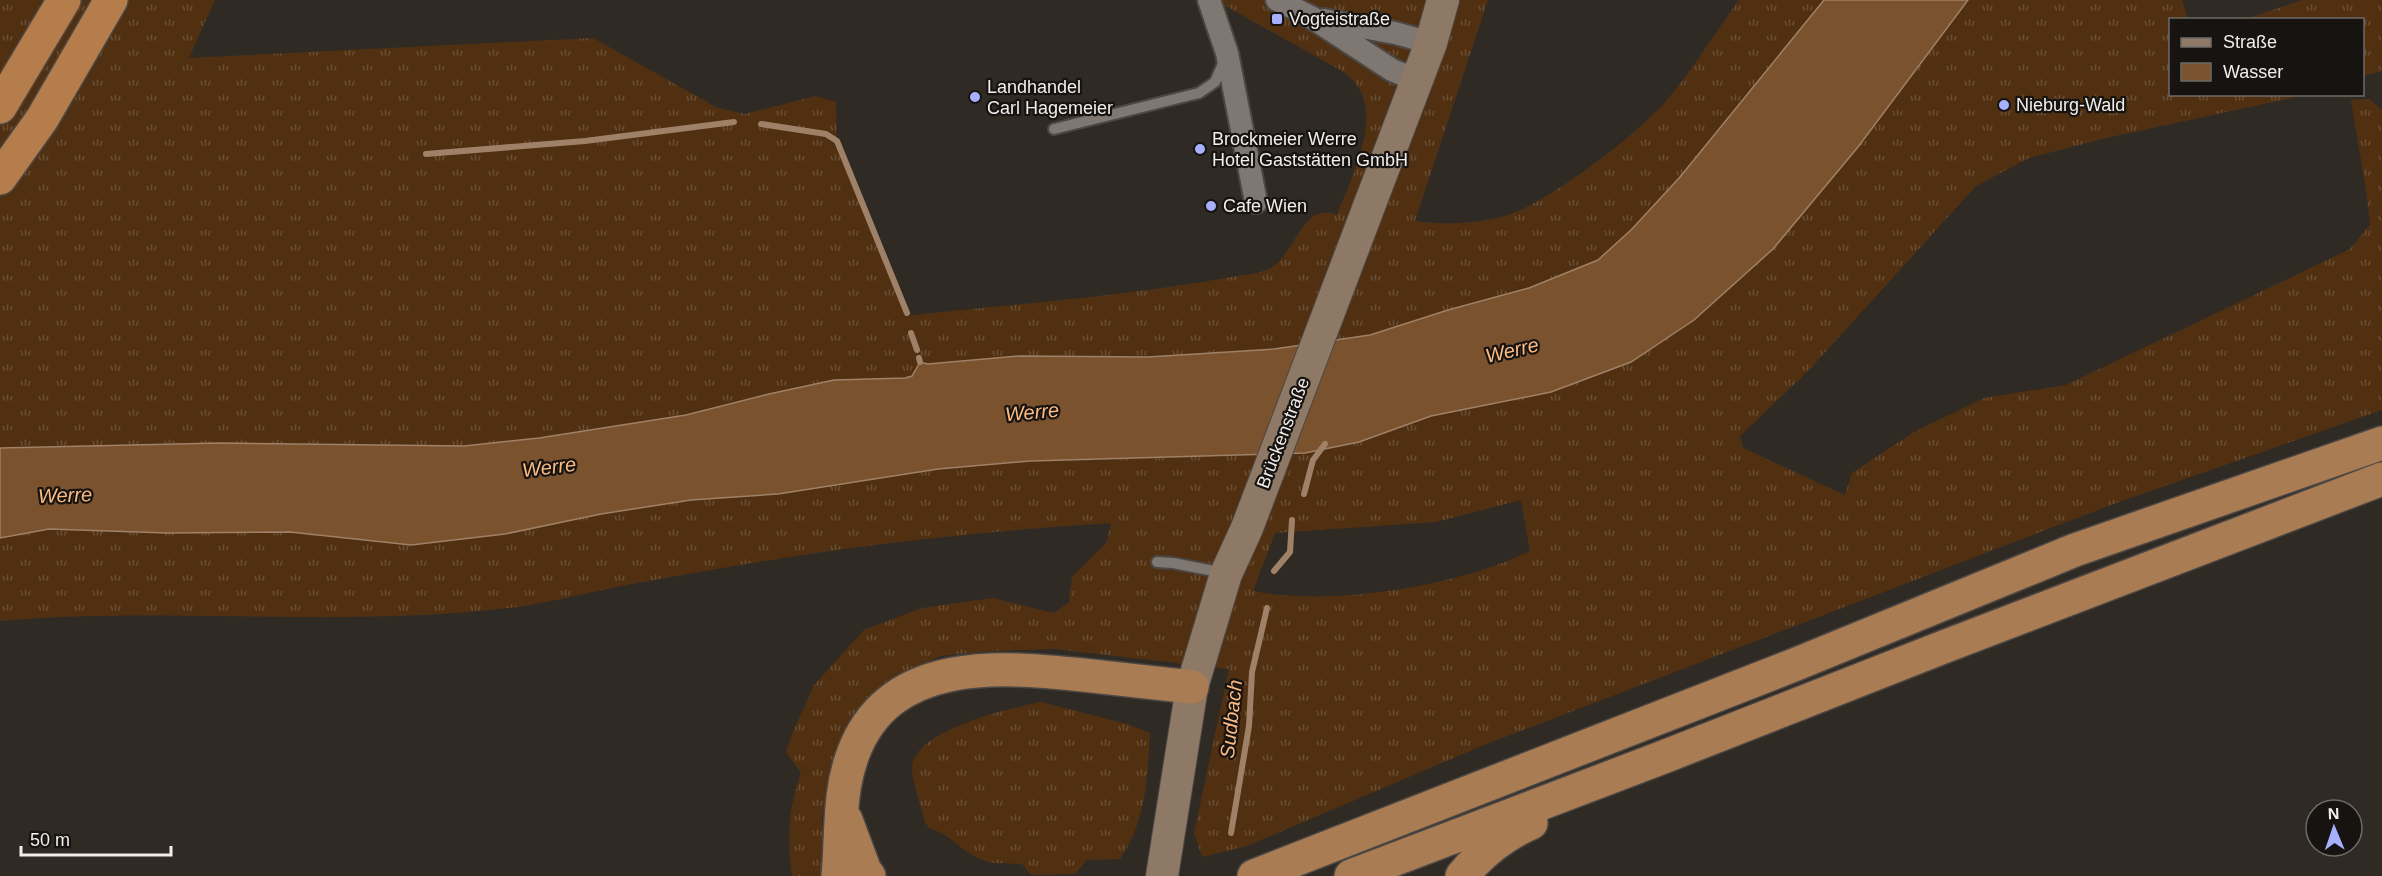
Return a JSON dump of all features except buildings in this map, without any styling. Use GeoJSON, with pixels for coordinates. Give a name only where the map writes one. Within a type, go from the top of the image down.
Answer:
{"type":"FeatureCollection","features":[{"type":"Feature","properties":{"kind":"highway"},"geometry":{"type":"LineString","coordinates":[[0,107],[64,0]]}},
{"type":"Feature","properties":{"kind":"highway"},"geometry":{"type":"LineString","coordinates":[[0,178],[42,118],[111,0]]}},
{"type":"Feature","properties":{"kind":"highway"},"geometry":{"type":"LineString","coordinates":[[1254,876],[1794,665],[2075,550],[2382,444]]}},
{"type":"Feature","properties":{"kind":"highway"},"geometry":{"type":"LineString","coordinates":[[1351,876],[2382,479]]}},
{"type":"Feature","properties":{"kind":"highway"},"geometry":{"type":"LineString","coordinates":[[838,876],[844,783],[854,752],[871,722],[893,698],[927,681],[968,670],[1029,669],[1192,687]]}},
{"type":"Feature","properties":{"kind":"highway"},"geometry":{"type":"LineString","coordinates":[[1462,876],[1478,856],[1516,830],[1647,777],[1666,756]]}},
{"type":"Feature","properties":{"kind":"highway"},"geometry":{"type":"LineString","coordinates":[[841,804],[865,871],[869,876]]}},
{"type":"Feature","properties":{"kind":"main road","name":"Brückenstraße"},"geometry":{"type":"LineString","coordinates":[[1162,876],[1192,687],[1226,574],[1247,528],[1431,43],[1443,0]]}},
{"type":"Feature","properties":{"kind":"street"},"geometry":{"type":"LineString","coordinates":[[1209,0],[1227,53],[1256,202]]}},
{"type":"Feature","properties":{"kind":"street"},"geometry":{"type":"LineString","coordinates":[[1277,0],[1311,17],[1392,70],[1416,80]]}},
{"type":"Feature","properties":{"kind":"street"},"geometry":{"type":"LineString","coordinates":[[1311,17],[1431,43]]}},
{"type":"Feature","properties":{"kind":"lane"},"geometry":{"type":"LineString","coordinates":[[1054,129],[1199,93],[1215,82],[1227,53]]}},
{"type":"Feature","properties":{"kind":"lane"},"geometry":{"type":"LineString","coordinates":[[1157,562],[1173,562],[1226,574]]}},
{"type":"Feature","properties":{"kind":"green space"},"geometry":{"type":"Polygon","coordinates":[[[0,0],[215,0],[189,58],[593,38],[718,108],[745,114],[815,96],[836,102],[837,147],[905,316],[1113,294],[1258,273],[1276,264],[1283,257],[1302,228],[1317,214],[1326,212],[1337,215],[1359,159],[1364,139],[1366,120],[1364,101],[1357,85],[1342,71],[1215,0],[1488,0],[1415,221],[1448,223],[1494,219],[1523,209],[1544,198],[1591,166],[1635,131],[1667,100],[1739,0],[1824,0],[1680,177],[1632,229],[1598,260],[1529,288],[1448,310],[1370,335],[1274,349],[1148,357],[1019,356],[928,364],[921,362],[912,376],[905,378],[834,380],[686,415],[539,438],[464,446],[220,443],[11,449],[0,448],[0,0]]]}},
{"type":"Feature","properties":{"kind":"green space"},"geometry":{"type":"Polygon","coordinates":[[[1968,0],[2182,0],[2188,18],[2169,18],[2169,96],[2300,96],[2106,138],[2029,158],[1976,186],[1809,370],[1740,436],[1743,448],[1845,495],[1852,473],[1914,432],[1984,398],[2066,385],[2350,249],[2370,225],[2351,100],[2369,99],[2382,110],[2382,410],[2119,502],[1484,745],[1247,846],[1202,857],[1194,833],[1229,669],[1054,649],[991,651],[940,656],[903,674],[869,706],[831,774],[822,817],[823,876],[792,876],[789,849],[790,824],[793,799],[801,773],[786,752],[814,685],[864,630],[922,608],[993,598],[1054,613],[1069,602],[1072,577],[1107,542],[1111,523],[974,534],[837,550],[675,576],[530,605],[452,613],[323,617],[65,617],[0,621],[0,538],[49,529],[167,533],[290,532],[411,545],[505,534],[601,514],[691,500],[778,494],[938,469],[1030,461],[1305,453],[1359,442],[1431,416],[1551,392],[1631,362],[1694,320],[1773,249],[1858,147],[1968,0]],[[1521,500],[1436,522],[1275,533],[1253,591],[1284,595],[1356,595],[1432,583],[1501,563],[1530,551],[1521,500]]]}},
{"type":"Feature","properties":{"kind":"green space"},"geometry":{"type":"Polygon","coordinates":[[[2302,0],[2382,0],[2382,71],[2364,76],[2364,18],[2249,18],[2302,0]]]}},
{"type":"Feature","properties":{"kind":"green space"},"geometry":{"type":"Polygon","coordinates":[[[1041,702],[1127,724],[1150,733],[1144,798],[1135,830],[1120,859],[1087,860],[1075,874],[1031,875],[1022,864],[995,863],[980,859],[943,834],[929,828],[925,822],[912,768],[917,754],[928,742],[966,723],[1041,702]]]}},
{"type":"Feature","properties":{"kind":"water","name":"Werre"},"geometry":{"type":"Polygon","coordinates":[[[1824,0],[1968,0],[1858,147],[1773,249],[1694,320],[1631,362],[1551,392],[1431,416],[1359,442],[1305,453],[1030,461],[938,469],[778,494],[691,500],[601,514],[505,534],[411,545],[290,532],[167,533],[49,529],[0,538],[0,448],[220,443],[464,446],[539,438],[686,415],[834,380],[905,378],[912,376],[920,362],[928,364],[1019,356],[1148,357],[1274,349],[1370,335],[1448,310],[1529,288],[1598,260],[1632,229],[1680,177],[1824,0]]]}},
{"type":"Feature","properties":{"kind":"waterway"},"geometry":{"type":"LineString","coordinates":[[426,154],[585,141],[734,122]]}},
{"type":"Feature","properties":{"kind":"waterway"},"geometry":{"type":"LineString","coordinates":[[761,124],[826,134],[837,141],[907,313]]}},
{"type":"Feature","properties":{"kind":"waterway"},"geometry":{"type":"LineString","coordinates":[[911,333],[917,350]]}},
{"type":"Feature","properties":{"kind":"waterway"},"geometry":{"type":"LineString","coordinates":[[919,358],[920,362]]}},
{"type":"Feature","properties":{"kind":"waterway","name":"Sudbach"},"geometry":{"type":"LineString","coordinates":[[1304,494],[1313,460],[1325,444]]}},
{"type":"Feature","properties":{"kind":"waterway","name":"Sudbach"},"geometry":{"type":"LineString","coordinates":[[1274,571],[1290,552],[1292,520]]}},
{"type":"Feature","properties":{"kind":"waterway","name":"Sudbach"},"geometry":{"type":"LineString","coordinates":[[1231,833],[1249,726],[1252,672],[1267,608]]}},
{"type":"Feature","properties":{"kind":"place","name":"Vogteistraße"},"geometry":{"type":"Point","coordinates":[1277,19]}},
{"type":"Feature","properties":{"kind":"place","name":"Landhandel Carl Hagemeier"},"geometry":{"type":"Point","coordinates":[975,97]}},
{"type":"Feature","properties":{"kind":"place","name":"Nieburg-Wald"},"geometry":{"type":"Point","coordinates":[2004,105]}},
{"type":"Feature","properties":{"kind":"place","name":"Brockmeier Werre Hotel Gaststätten GmbH"},"geometry":{"type":"Point","coordinates":[1200,149]}},
{"type":"Feature","properties":{"kind":"place","name":"Cafe Wien"},"geometry":{"type":"Point","coordinates":[1211,206]}}]}
